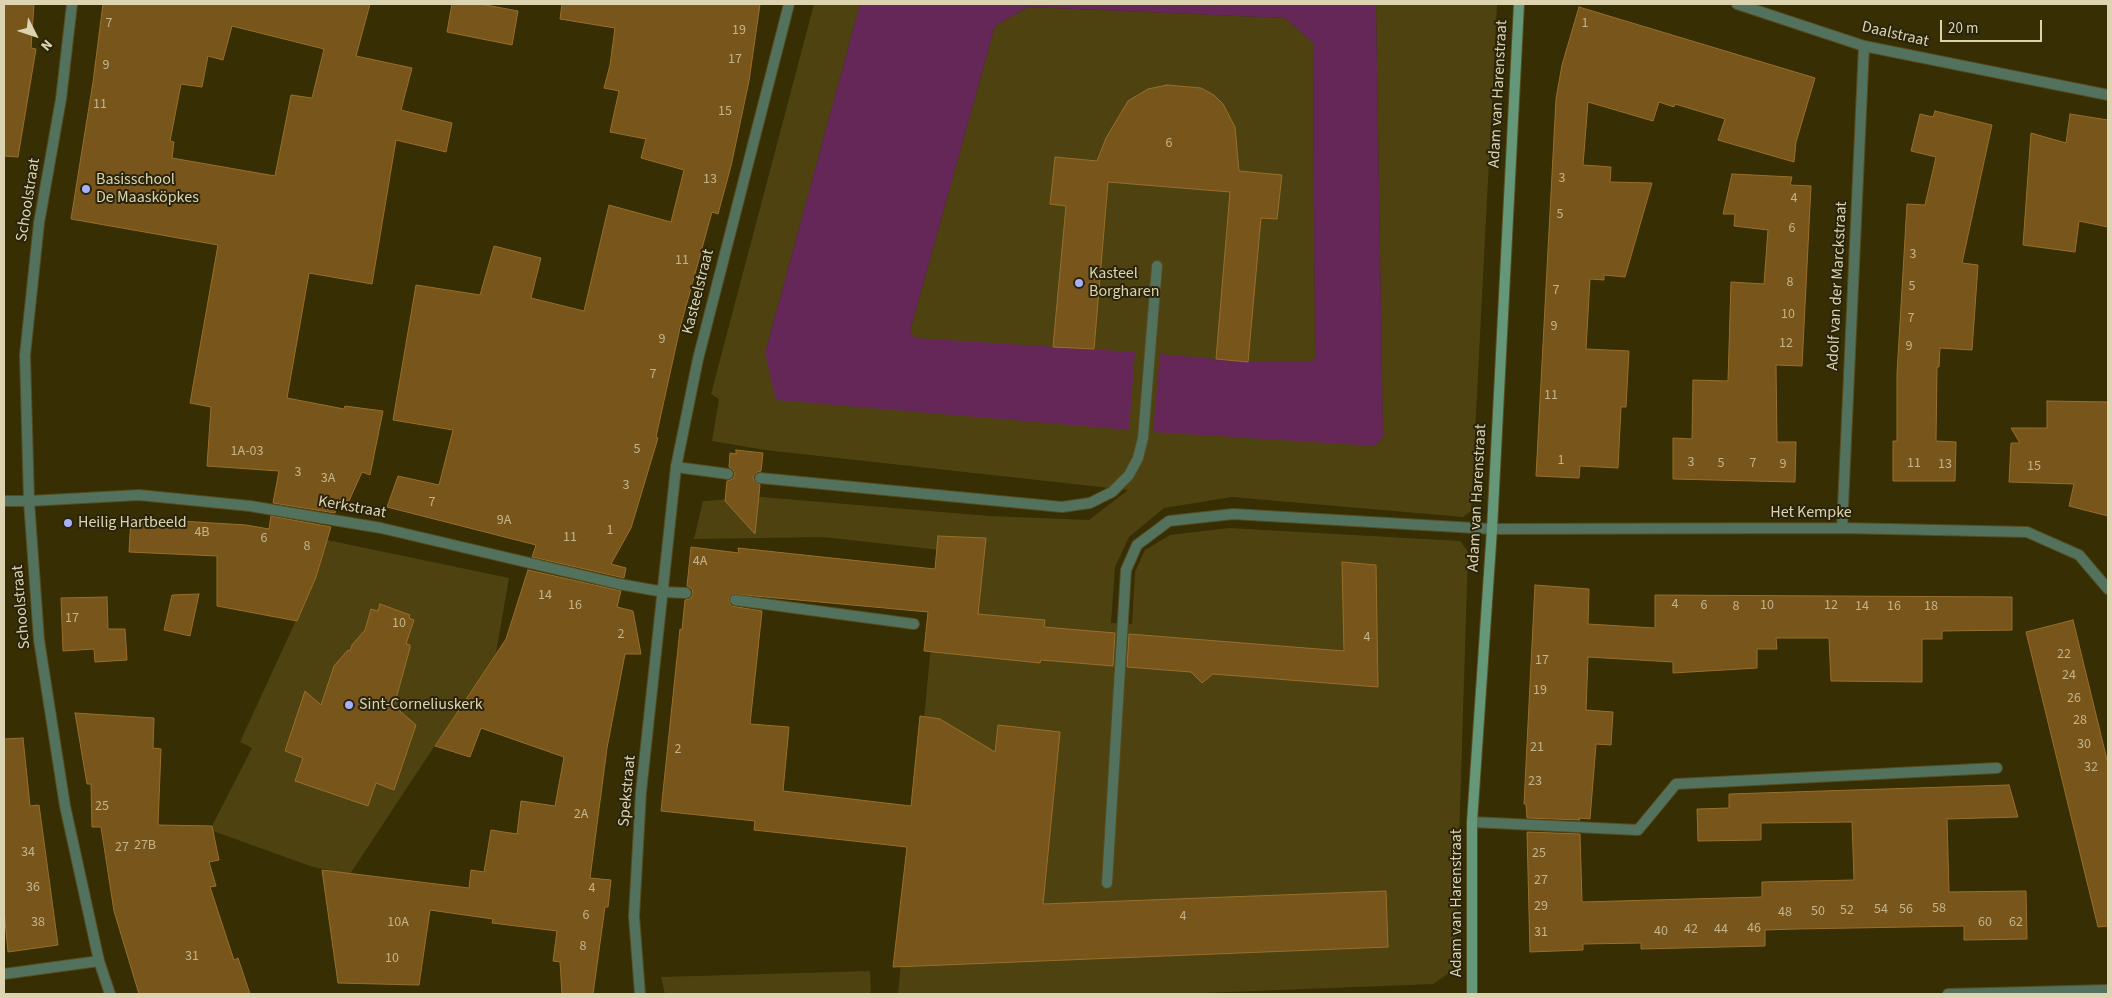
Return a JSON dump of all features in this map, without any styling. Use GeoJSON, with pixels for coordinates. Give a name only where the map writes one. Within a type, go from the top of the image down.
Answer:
{"type":"FeatureCollection","features":[{"type":"Feature","properties":{"kind":"street","name":"Schoolstraat"},"geometry":{"type":"LineString","coordinates":[[72,4],[61,99],[39,223],[25,355],[29,502],[39,640],[65,806],[99,962],[110,994]]}},
{"type":"Feature","properties":{"kind":"street","name":"Kasteelstraat"},"geometry":{"type":"LineString","coordinates":[[664,592],[676,467],[698,359],[789,4]]}},
{"type":"Feature","properties":{"kind":"street","name":"Adam van Harenstraat"},"geometry":{"type":"LineString","coordinates":[[1472,994],[1472,822],[1492,529],[1519,4]]}},
{"type":"Feature","properties":{"kind":"street","name":"Daalstraat"},"geometry":{"type":"LineString","coordinates":[[1737,4],[1864,46],[2108,95]]}},
{"type":"Feature","properties":{"kind":"street","name":"Adolf van der Marckstraat"},"geometry":{"type":"LineString","coordinates":[[1842,528],[1864,46]]}},
{"type":"Feature","properties":{"kind":"street"},"geometry":{"type":"LineString","coordinates":[[760,478],[1062,507],[1090,503],[1112,492],[1129,475],[1138,458],[1144,432],[1157,266]]}},
{"type":"Feature","properties":{"kind":"street"},"geometry":{"type":"LineString","coordinates":[[676,467],[728,474]]}},
{"type":"Feature","properties":{"kind":"street","name":"Kerkstraat"},"geometry":{"type":"LineString","coordinates":[[4,500],[29,502],[139,495],[250,506],[381,528],[619,584],[664,592],[686,593]]}},
{"type":"Feature","properties":{"kind":"street","name":"Het Kempke"},"geometry":{"type":"LineString","coordinates":[[1107,883],[1126,570],[1137,545],[1169,521],[1233,514],[1492,529],[1842,528],[2027,532],[2079,555],[2108,589]]}},
{"type":"Feature","properties":{"kind":"street","name":"Spekstraat"},"geometry":{"type":"LineString","coordinates":[[640,994],[634,916],[641,792],[664,592]]}},
{"type":"Feature","properties":{"kind":"street"},"geometry":{"type":"LineString","coordinates":[[736,600],[914,624]]}},
{"type":"Feature","properties":{"kind":"street"},"geometry":{"type":"LineString","coordinates":[[1472,822],[1638,830],[1676,784],[1997,768]]}},
{"type":"Feature","properties":{"kind":"street"},"geometry":{"type":"LineString","coordinates":[[4,974],[99,962]]}},
{"type":"Feature","properties":{"kind":"street"},"geometry":{"type":"LineString","coordinates":[[1948,994],[2108,990]]}},
{"type":"Feature","properties":{"kind":"shaded area"},"geometry":{"type":"Polygon","coordinates":[[[814,4],[860,4],[765,353],[915,338],[910,331],[995,26],[1028,7],[1285,18],[1313,43],[1315,359],[1311,362],[1248,362],[1216,359],[1375,446],[1383,437],[1376,4],[1497,4],[1471,511],[1463,517],[1232,497],[1164,508],[1129,537],[1115,567],[1111,623],[1132,624],[1135,572],[1145,550],[1170,535],[1229,528],[1460,541],[1468,552],[1455,969],[1433,984],[1178,994],[898,994],[940,550],[823,537],[694,539],[703,501],[761,497],[989,516],[1089,520],[1128,490],[765,450],[712,441],[719,399],[711,394],[814,4]]]}},
{"type":"Feature","properties":{"kind":"shaded area"},"geometry":{"type":"Polygon","coordinates":[[[860,4],[1376,4],[1383,437],[1375,446],[1153,432],[1160,354],[1248,362],[1310,362],[1315,359],[1313,43],[1285,18],[1028,7],[995,26],[910,331],[915,338],[1135,352],[1129,430],[776,400],[765,353],[860,4]]]}},
{"type":"Feature","properties":{"kind":"shaded area"},"geometry":{"type":"Polygon","coordinates":[[[327,540],[509,578],[496,653],[350,874],[313,867],[213,831],[212,826],[252,748],[240,742],[316,577],[327,540]]]}},
{"type":"Feature","properties":{"kind":"shaded area"},"geometry":{"type":"Polygon","coordinates":[[[870,971],[871,994],[665,994],[661,977],[870,971]]]}},
{"type":"Feature","properties":{"kind":"building"},"geometry":{"type":"Polygon","coordinates":[[[4,4],[34,4],[31,48],[36,49],[18,157],[4,156],[4,4]]]}},
{"type":"Feature","properties":{"kind":"building"},"geometry":{"type":"Polygon","coordinates":[[[103,4],[370,4],[356,56],[412,68],[401,110],[452,123],[446,152],[396,140],[372,284],[309,273],[287,398],[344,409],[345,406],[383,411],[370,475],[362,472],[349,501],[339,499],[335,513],[273,503],[279,471],[207,466],[211,407],[190,403],[218,245],[71,219],[93,82],[103,4]],[[232,26],[223,60],[208,56],[202,87],[181,84],[170,141],[174,142],[172,158],[275,176],[291,95],[312,98],[324,49],[232,26]]]}},
{"type":"Feature","properties":{"kind":"building"},"geometry":{"type":"Polygon","coordinates":[[[452,4],[480,4],[518,11],[512,45],[447,32],[452,4]]]}},
{"type":"Feature","properties":{"kind":"building"},"geometry":{"type":"Polygon","coordinates":[[[562,4],[760,4],[749,81],[731,166],[718,214],[712,212],[680,328],[656,437],[658,438],[631,528],[611,564],[626,568],[624,578],[532,557],[536,545],[387,507],[398,476],[439,485],[453,430],[393,420],[416,285],[480,295],[494,246],[541,258],[531,298],[584,311],[609,205],[671,222],[684,170],[641,158],[646,139],[610,132],[619,91],[604,88],[610,65],[615,28],[560,19],[562,4]]]}},
{"type":"Feature","properties":{"kind":"building"},"geometry":{"type":"Polygon","coordinates":[[[1579,7],[1815,78],[1796,142],[1794,162],[1718,140],[1725,119],[1675,104],[1674,107],[1659,102],[1653,121],[1588,102],[1583,165],[1611,167],[1610,182],[1652,183],[1625,277],[1604,275],[1604,280],[1590,279],[1586,349],[1629,351],[1626,407],[1621,407],[1618,468],[1580,466],[1579,478],[1536,476],[1556,99],[1562,65],[1579,7]]]}},
{"type":"Feature","properties":{"kind":"building","name":"Kasteel Borgharen"},"geometry":{"type":"Polygon","coordinates":[[[1167,85],[1201,88],[1214,95],[1223,104],[1235,127],[1239,171],[1282,175],[1277,219],[1261,218],[1248,362],[1216,359],[1230,192],[1108,182],[1094,349],[1053,347],[1066,206],[1050,204],[1055,157],[1097,161],[1106,138],[1128,101],[1148,89],[1167,85]]]}},
{"type":"Feature","properties":{"kind":"building"},"geometry":{"type":"Polygon","coordinates":[[[1935,111],[1992,125],[1962,263],[1978,265],[1972,350],[1940,348],[1939,367],[1937,367],[1936,441],[1956,442],[1955,481],[1893,481],[1893,441],[1897,441],[1897,374],[1907,204],[1925,205],[1936,157],[1911,151],[1920,114],[1933,117],[1935,111]]]}},
{"type":"Feature","properties":{"kind":"building"},"geometry":{"type":"Polygon","coordinates":[[[2070,114],[2108,120],[2108,227],[2079,221],[2075,252],[2023,245],[2031,133],[2066,143],[2070,114]]]}},
{"type":"Feature","properties":{"kind":"building"},"geometry":{"type":"Polygon","coordinates":[[[1732,174],[1792,177],[1790,185],[1811,186],[1802,366],[1776,365],[1777,442],[1796,442],[1795,482],[1673,479],[1673,438],[1692,439],[1693,380],[1728,381],[1731,282],[1764,284],[1768,230],[1734,226],[1735,214],[1723,214],[1732,174]]]}},
{"type":"Feature","properties":{"kind":"building"},"geometry":{"type":"Polygon","coordinates":[[[2047,401],[2108,402],[2108,516],[2069,506],[2074,484],[2009,482],[2011,443],[2020,443],[2011,428],[2047,428],[2047,401]]]}},
{"type":"Feature","properties":{"kind":"building"},"geometry":{"type":"Polygon","coordinates":[[[736,450],[763,453],[761,471],[757,472],[753,477],[754,481],[760,485],[755,534],[725,501],[727,481],[733,479],[735,474],[733,469],[729,467],[730,453],[736,454],[736,450]]]}},
{"type":"Feature","properties":{"kind":"building"},"geometry":{"type":"Polygon","coordinates":[[[271,516],[331,527],[316,577],[297,621],[217,606],[217,556],[129,552],[131,518],[246,525],[269,529],[271,516]]]}},
{"type":"Feature","properties":{"kind":"building"},"geometry":{"type":"Polygon","coordinates":[[[938,536],[986,538],[978,614],[1045,620],[1044,627],[1115,633],[1113,666],[1041,660],[1040,663],[924,651],[928,612],[733,594],[728,599],[731,606],[762,611],[750,724],[789,727],[783,791],[911,806],[920,716],[940,719],[995,752],[998,725],[1060,732],[1043,904],[1386,891],[1388,947],[893,967],[907,847],[754,830],[755,821],[661,811],[680,629],[682,630],[685,600],[690,599],[693,594],[692,589],[687,586],[691,547],[739,553],[738,548],[935,569],[938,536]]]}},
{"type":"Feature","properties":{"kind":"building"},"geometry":{"type":"Polygon","coordinates":[[[1342,562],[1376,565],[1378,687],[1213,674],[1202,683],[1191,672],[1127,667],[1129,634],[1344,651],[1342,562]]]}},
{"type":"Feature","properties":{"kind":"building"},"geometry":{"type":"Polygon","coordinates":[[[528,570],[621,591],[617,607],[633,611],[641,654],[625,654],[607,748],[590,878],[611,880],[608,907],[605,907],[593,994],[562,994],[560,962],[553,961],[557,931],[492,923],[493,919],[430,910],[419,985],[338,983],[322,870],[469,888],[471,870],[484,872],[491,830],[517,834],[521,801],[555,806],[564,757],[481,728],[470,757],[435,746],[506,639],[528,570]]]}},
{"type":"Feature","properties":{"kind":"building"},"geometry":{"type":"Polygon","coordinates":[[[1535,585],[1589,589],[1588,624],[1655,628],[1655,595],[2012,597],[2012,630],[1942,631],[1942,639],[1922,639],[1922,682],[1831,681],[1829,638],[1776,638],[1777,649],[1757,649],[1757,668],[1673,673],[1673,662],[1588,657],[1586,710],[1613,712],[1611,745],[1596,744],[1590,819],[1527,818],[1526,804],[1524,804],[1535,585]]]}},
{"type":"Feature","properties":{"kind":"building"},"geometry":{"type":"Polygon","coordinates":[[[199,594],[190,636],[164,630],[172,595],[199,594]]]}},
{"type":"Feature","properties":{"kind":"building"},"geometry":{"type":"Polygon","coordinates":[[[107,597],[108,629],[125,629],[127,660],[95,662],[94,649],[63,651],[61,598],[107,597]]]}},
{"type":"Feature","properties":{"kind":"building","name":"Sint-Corneliuskerk"},"geometry":{"type":"Polygon","coordinates":[[[380,604],[410,615],[409,618],[414,620],[406,644],[410,645],[410,648],[394,706],[416,725],[394,790],[376,783],[368,806],[295,781],[303,758],[285,751],[305,691],[321,705],[334,666],[348,650],[350,651],[352,645],[365,630],[371,609],[378,611],[380,604]]]}},
{"type":"Feature","properties":{"kind":"building"},"geometry":{"type":"Polygon","coordinates":[[[2073,620],[2108,764],[2108,926],[2098,927],[2026,632],[2073,620]]]}},
{"type":"Feature","properties":{"kind":"building"},"geometry":{"type":"Polygon","coordinates":[[[75,713],[154,718],[153,748],[161,749],[158,825],[212,826],[219,860],[209,862],[216,886],[210,887],[234,960],[238,958],[250,994],[139,994],[114,911],[101,827],[92,827],[91,784],[87,784],[75,713]]]}},
{"type":"Feature","properties":{"kind":"building"},"geometry":{"type":"Polygon","coordinates":[[[23,738],[30,806],[39,805],[58,945],[8,952],[4,910],[4,739],[23,738]]]}},
{"type":"Feature","properties":{"kind":"building"},"geometry":{"type":"Polygon","coordinates":[[[2009,785],[2018,817],[1947,819],[1949,892],[2026,891],[2027,939],[1964,940],[1964,926],[1796,929],[1765,930],[1765,946],[1641,949],[1641,943],[1583,944],[1583,950],[1530,952],[1527,832],[1580,834],[1582,902],[1762,897],[1762,882],[1854,880],[1852,822],[1761,823],[1761,840],[1698,841],[1697,809],[1729,808],[1729,794],[2009,785]]]}},
{"type":"Feature","properties":{"kind":"place","name":"Basisschool De Maasköpkes"},"geometry":{"type":"Point","coordinates":[86,189]}},
{"type":"Feature","properties":{"kind":"place","name":"Kasteel Borgharen"},"geometry":{"type":"Point","coordinates":[1079,283]}},
{"type":"Feature","properties":{"kind":"place","name":"Heilig Hartbeeld"},"geometry":{"type":"Point","coordinates":[68,523]}},
{"type":"Feature","properties":{"kind":"place","name":"Sint-Corneliuskerk"},"geometry":{"type":"Point","coordinates":[349,705]}}]}
